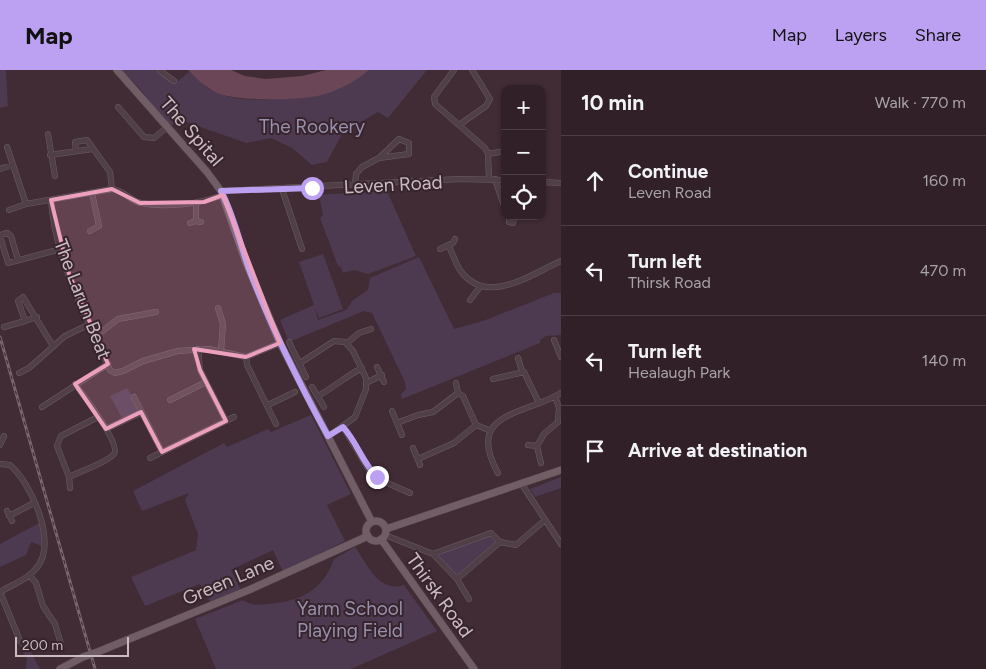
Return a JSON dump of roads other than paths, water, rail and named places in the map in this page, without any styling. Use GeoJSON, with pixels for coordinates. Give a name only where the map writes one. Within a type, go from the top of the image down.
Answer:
{"type":"FeatureCollection","features":[{"type":"Feature","properties":{"kind":"main road","name":"The Spital"},"geometry":{"type":"LineString","coordinates":[[117,70],[166,128],[207,172],[222,193]]}},
{"type":"Feature","properties":{"kind":"main road"},"geometry":{"type":"LineString","coordinates":[[222,193],[246,262],[280,343],[372,522]]}},
{"type":"Feature","properties":{"kind":"main road"},"geometry":{"type":"LineString","coordinates":[[372,522],[366,529],[368,536],[374,541],[385,535],[521,483],[561,470]]}},
{"type":"Feature","properties":{"kind":"main road"},"geometry":{"type":"LineString","coordinates":[[372,522],[382,523],[385,535]]}},
{"type":"Feature","properties":{"kind":"main road","name":"Thirsk Road"},"geometry":{"type":"LineString","coordinates":[[385,535],[474,669]]}},
{"type":"Feature","properties":{"kind":"main road","name":"Green Lane"},"geometry":{"type":"LineString","coordinates":[[60,669],[81,658],[251,589],[368,536]]}},
{"type":"Feature","properties":{"kind":"street"},"geometry":{"type":"LineString","coordinates":[[159,70],[173,79]]}},
{"type":"Feature","properties":{"kind":"street"},"geometry":{"type":"LineString","coordinates":[[454,70],[434,97],[436,104],[485,148],[488,154],[492,179],[501,200]]}},
{"type":"Feature","properties":{"kind":"street"},"geometry":{"type":"LineString","coordinates":[[459,125],[486,106],[490,99],[472,70]]}},
{"type":"Feature","properties":{"kind":"street"},"geometry":{"type":"LineString","coordinates":[[120,108],[144,137],[154,138],[166,128]]}},
{"type":"Feature","properties":{"kind":"street"},"geometry":{"type":"LineString","coordinates":[[48,134],[55,176]]}},
{"type":"Feature","properties":{"kind":"street"},"geometry":{"type":"LineString","coordinates":[[355,186],[356,174],[362,167],[379,158],[399,139],[408,143],[409,154],[379,158]]}},
{"type":"Feature","properties":{"kind":"street"},"geometry":{"type":"LineString","coordinates":[[9,210],[26,204],[112,189],[110,172],[87,140],[75,142],[76,151]]}},
{"type":"Feature","properties":{"kind":"street"},"geometry":{"type":"LineString","coordinates":[[7,148],[26,204]]}},
{"type":"Feature","properties":{"kind":"street"},"geometry":{"type":"LineString","coordinates":[[50,155],[92,148]]}},
{"type":"Feature","properties":{"kind":"street"},"geometry":{"type":"LineString","coordinates":[[488,154],[501,152]]}},
{"type":"Feature","properties":{"kind":"street"},"geometry":{"type":"LineString","coordinates":[[0,169],[13,165]]}},
{"type":"Feature","properties":{"kind":"street","name":"Leven Road"},"geometry":{"type":"LineString","coordinates":[[112,189],[120,190],[140,203],[196,203],[204,202],[222,193],[501,180]]}},
{"type":"Feature","properties":{"kind":"street"},"geometry":{"type":"LineString","coordinates":[[546,182],[561,183]]}},
{"type":"Feature","properties":{"kind":"street"},"geometry":{"type":"LineString","coordinates":[[282,189],[302,249]]}},
{"type":"Feature","properties":{"kind":"street"},"geometry":{"type":"LineString","coordinates":[[90,232],[99,226],[92,193]]}},
{"type":"Feature","properties":{"kind":"street","name":"The Larun Beat"},"geometry":{"type":"LineString","coordinates":[[51,200],[60,249],[110,370],[118,373],[160,355],[198,349],[221,351],[246,357]]}},
{"type":"Feature","properties":{"kind":"street"},"geometry":{"type":"LineString","coordinates":[[190,224],[198,221],[196,203]]}},
{"type":"Feature","properties":{"kind":"street"},"geometry":{"type":"LineString","coordinates":[[18,260],[11,236],[7,233],[0,236],[8,263],[60,249]]}},
{"type":"Feature","properties":{"kind":"street"},"geometry":{"type":"LineString","coordinates":[[440,249],[455,239]]}},
{"type":"Feature","properties":{"kind":"street"},"geometry":{"type":"LineString","coordinates":[[448,245],[459,268],[469,280],[480,287],[498,287],[515,282],[561,261]]}},
{"type":"Feature","properties":{"kind":"street"},"geometry":{"type":"LineString","coordinates":[[468,302],[480,287]]}},
{"type":"Feature","properties":{"kind":"street"},"geometry":{"type":"LineString","coordinates":[[25,321],[18,301],[23,297],[37,317],[52,346]]}},
{"type":"Feature","properties":{"kind":"street"},"geometry":{"type":"LineString","coordinates":[[218,307],[223,324],[221,351]]}},
{"type":"Feature","properties":{"kind":"street"},"geometry":{"type":"LineString","coordinates":[[95,337],[113,326],[118,319],[153,313]]}},
{"type":"Feature","properties":{"kind":"street"},"geometry":{"type":"LineString","coordinates":[[4,327],[37,317]]}},
{"type":"Feature","properties":{"kind":"street"},"geometry":{"type":"LineString","coordinates":[[22,370],[65,336],[90,324]]}},
{"type":"Feature","properties":{"kind":"street"},"geometry":{"type":"LineString","coordinates":[[347,343],[358,330],[371,329]]}},
{"type":"Feature","properties":{"kind":"street"},"geometry":{"type":"LineString","coordinates":[[300,363],[334,340],[347,343],[362,368],[366,383],[361,406],[355,417],[328,436]]}},
{"type":"Feature","properties":{"kind":"street"},"geometry":{"type":"LineString","coordinates":[[554,340],[560,349],[561,357]]}},
{"type":"Feature","properties":{"kind":"street"},"geometry":{"type":"LineString","coordinates":[[289,342],[306,377]]}},
{"type":"Feature","properties":{"kind":"street"},"geometry":{"type":"LineString","coordinates":[[276,424],[247,365],[246,357],[280,343]]}},
{"type":"Feature","properties":{"kind":"street"},"geometry":{"type":"LineString","coordinates":[[198,349],[200,370],[226,421]]}},
{"type":"Feature","properties":{"kind":"street"},"geometry":{"type":"LineString","coordinates":[[518,358],[522,371],[526,375],[539,404]]}},
{"type":"Feature","properties":{"kind":"street"},"geometry":{"type":"LineString","coordinates":[[42,407],[108,364]]}},
{"type":"Feature","properties":{"kind":"street"},"geometry":{"type":"LineString","coordinates":[[377,366],[384,382]]}},
{"type":"Feature","properties":{"kind":"street"},"geometry":{"type":"LineString","coordinates":[[318,396],[332,388],[347,375],[362,368]]}},
{"type":"Feature","properties":{"kind":"street"},"geometry":{"type":"LineString","coordinates":[[493,379],[502,379],[522,371]]}},
{"type":"Feature","properties":{"kind":"street"},"geometry":{"type":"LineString","coordinates":[[366,383],[382,375]]}},
{"type":"Feature","properties":{"kind":"street"},"geometry":{"type":"LineString","coordinates":[[170,400],[206,382]]}},
{"type":"Feature","properties":{"kind":"street"},"geometry":{"type":"LineString","coordinates":[[456,383],[458,393],[463,396],[476,425],[491,431]]}},
{"type":"Feature","properties":{"kind":"street"},"geometry":{"type":"LineString","coordinates":[[69,477],[114,455],[116,446],[75,384]]}},
{"type":"Feature","properties":{"kind":"street"},"geometry":{"type":"LineString","coordinates":[[312,387],[324,408]]}},
{"type":"Feature","properties":{"kind":"street"},"geometry":{"type":"LineString","coordinates":[[286,388],[289,395]]}},
{"type":"Feature","properties":{"kind":"street"},"geometry":{"type":"LineString","coordinates":[[268,405],[295,392]]}},
{"type":"Feature","properties":{"kind":"street"},"geometry":{"type":"LineString","coordinates":[[398,423],[418,415],[433,412],[458,393]]}},
{"type":"Feature","properties":{"kind":"street"},"geometry":{"type":"LineString","coordinates":[[495,472],[489,454],[491,431],[506,415],[539,404],[561,393]]}},
{"type":"Feature","properties":{"kind":"street"},"geometry":{"type":"LineString","coordinates":[[541,463],[537,446],[544,434],[560,422],[559,408],[555,396]]}},
{"type":"Feature","properties":{"kind":"street"},"geometry":{"type":"LineString","coordinates":[[134,397],[162,452]]}},
{"type":"Feature","properties":{"kind":"street"},"geometry":{"type":"LineString","coordinates":[[392,410],[402,435]]}},
{"type":"Feature","properties":{"kind":"street"},"geometry":{"type":"LineString","coordinates":[[106,429],[142,412]]}},
{"type":"Feature","properties":{"kind":"street"},"geometry":{"type":"LineString","coordinates":[[70,488],[69,477],[57,446],[61,436],[98,417]]}},
{"type":"Feature","properties":{"kind":"street"},"geometry":{"type":"LineString","coordinates":[[150,458],[234,417]]}},
{"type":"Feature","properties":{"kind":"street"},"geometry":{"type":"LineString","coordinates":[[418,459],[454,443],[476,425]]}},
{"type":"Feature","properties":{"kind":"street"},"geometry":{"type":"LineString","coordinates":[[343,427],[369,470],[383,481],[405,487],[410,493]]}},
{"type":"Feature","properties":{"kind":"street"},"geometry":{"type":"LineString","coordinates":[[528,445],[537,446]]}},
{"type":"Feature","properties":{"kind":"street"},"geometry":{"type":"LineString","coordinates":[[413,448],[420,465]]}},
{"type":"Feature","properties":{"kind":"street"},"geometry":{"type":"LineString","coordinates":[[0,464],[10,465],[15,470],[39,510],[45,544],[40,565],[30,576],[0,592],[20,641]]}},
{"type":"Feature","properties":{"kind":"street"},"geometry":{"type":"LineString","coordinates":[[521,483],[561,544]]}},
{"type":"Feature","properties":{"kind":"street"},"geometry":{"type":"LineString","coordinates":[[9,516],[34,503]]}},
{"type":"Feature","properties":{"kind":"street"},"geometry":{"type":"LineString","coordinates":[[433,554],[489,534],[492,534],[500,542],[516,545],[545,520]]}},
{"type":"Feature","properties":{"kind":"street"},"geometry":{"type":"LineString","coordinates":[[385,535],[433,554],[457,579],[469,599]]}},
{"type":"Feature","properties":{"kind":"street"},"geometry":{"type":"LineString","coordinates":[[457,579],[500,542]]}},
{"type":"Feature","properties":{"kind":"street"},"geometry":{"type":"LineString","coordinates":[[30,576],[36,583],[43,606],[55,624],[56,636],[61,644]]}},
{"type":"Feature","properties":{"kind":"railway"},"geometry":{"type":"LineString","coordinates":[[0,337],[95,669]]}},
{"type":"Feature","properties":{"kind":"park label","name":"The Rookery"},"geometry":{"type":"Point","coordinates":[312,126]}},
{"type":"Feature","properties":{"kind":"park label","name":"Yarm School Playing Field"},"geometry":{"type":"Point","coordinates":[350,619]}}]}
